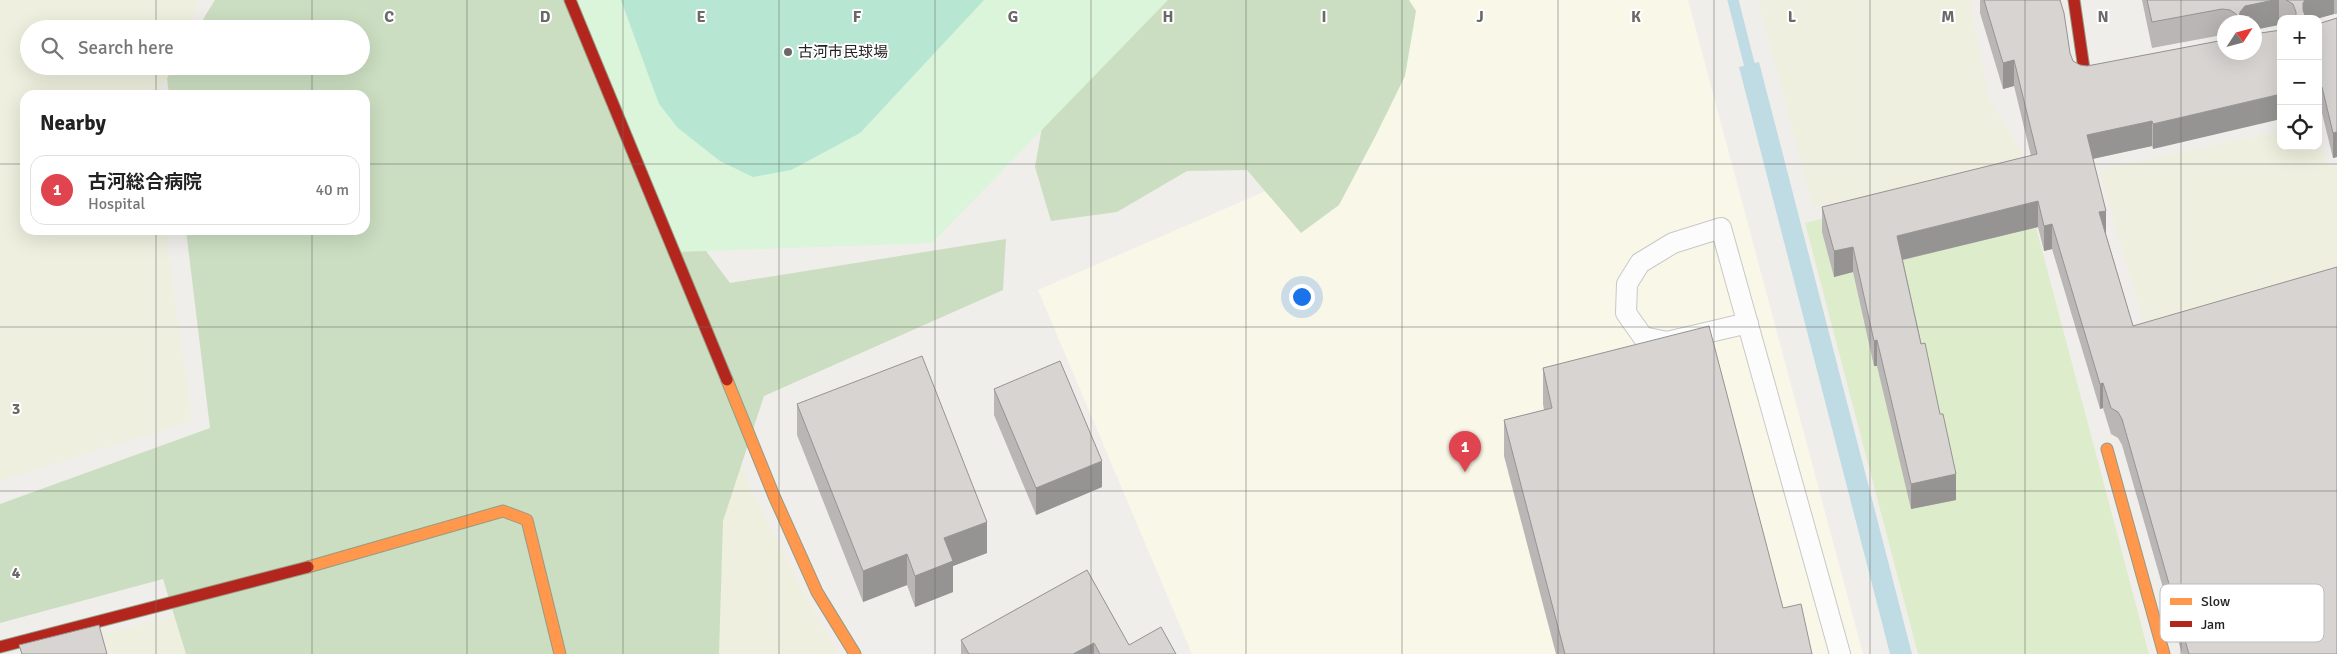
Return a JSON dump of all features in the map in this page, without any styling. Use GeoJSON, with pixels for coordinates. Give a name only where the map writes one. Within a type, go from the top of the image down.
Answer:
{"type":"FeatureCollection","features":[{"type":"Feature","properties":{"kind":"street"},"geometry":{"type":"LineString","coordinates":[[570,0],[676,252],[774,496],[817,592],[855,654]]}},
{"type":"Feature","properties":{"kind":"street"},"geometry":{"type":"LineString","coordinates":[[2074,0],[2085,76],[2122,69]]}},
{"type":"Feature","properties":{"kind":"street"},"geometry":{"type":"LineString","coordinates":[[2107,448],[2160,640]]}},
{"type":"Feature","properties":{"kind":"street"},"geometry":{"type":"LineString","coordinates":[[0,647],[266,579],[502,510],[527,520],[560,654]]}},
{"type":"Feature","properties":{"kind":"lane"},"geometry":{"type":"LineString","coordinates":[[1748,323],[1667,342],[1643,337],[1626,313],[1627,284],[1640,263],[1673,242],[1721,228],[1748,323],[1840,654]]}},
{"type":"Feature","properties":{"kind":"shaded area"},"geometry":{"type":"Polygon","coordinates":[[[1288,0],[1688,0],[1863,654],[1192,654],[1038,290],[1337,160],[1288,0]]]}},
{"type":"Feature","properties":{"kind":"green space"},"geometry":{"type":"Polygon","coordinates":[[[0,0],[200,0],[191,20],[20,20],[20,75],[167,75],[160,90],[20,90],[20,235],[166,235],[192,421],[0,481],[0,0]]]}},
{"type":"Feature","properties":{"kind":"green space"},"geometry":{"type":"Polygon","coordinates":[[[215,0],[570,0],[638,160],[730,283],[1006,239],[1003,290],[764,396],[723,521],[719,654],[186,654],[163,579],[0,623],[0,504],[210,428],[187,235],[370,235],[370,90],[168,90],[167,78],[169,75],[370,75],[370,20],[203,20],[215,0]]]}},
{"type":"Feature","properties":{"kind":"green space"},"geometry":{"type":"Polygon","coordinates":[[[570,0],[1168,0],[932,243],[676,252],[570,0]]]}},
{"type":"Feature","properties":{"kind":"green space","name":"古河市民球場"},"geometry":{"type":"Polygon","coordinates":[[[621,0],[984,0],[860,133],[791,170],[753,177],[720,161],[678,128],[659,104],[621,0]]]}},
{"type":"Feature","properties":{"kind":"green space"},"geometry":{"type":"Polygon","coordinates":[[[1131,0],[1409,0],[1416,11],[1405,76],[1339,205],[1301,233],[1247,170],[1187,171],[1117,212],[1051,221],[1035,167],[1054,59],[1131,0]]]}},
{"type":"Feature","properties":{"kind":"green space"},"geometry":{"type":"Polygon","coordinates":[[[1758,0],[1970,0],[1988,97],[2027,161],[1813,207],[1758,0]]]}},
{"type":"Feature","properties":{"kind":"green space"},"geometry":{"type":"Polygon","coordinates":[[[2277,132],[2277,150],[2322,150],[2322,147],[2328,167],[2337,165],[2337,288],[2148,338],[2099,170],[2277,132]]]}},
{"type":"Feature","properties":{"kind":"green space"},"geometry":{"type":"Polygon","coordinates":[[[2020,167],[2149,654],[1918,654],[1805,223],[2020,167]]]}},
{"type":"Feature","properties":{"kind":"green space"},"geometry":{"type":"Polygon","coordinates":[[[698,360],[753,493],[801,588],[838,654],[686,654],[698,360]]]}},
{"type":"Feature","properties":{"kind":"green space"},"geometry":{"type":"Polygon","coordinates":[[[196,611],[209,654],[19,654],[196,611]]]}},
{"type":"Feature","properties":{"kind":"water"},"geometry":{"type":"Polygon","coordinates":[[[1759,62],[1912,654],[1890,654],[1739,67],[1759,62]]]}},
{"type":"Feature","properties":{"kind":"building"},"geometry":{"type":"Polygon","coordinates":[[[1984,0],[2060,0],[2073,61],[2087,66],[2217,41],[2217,60],[2262,60],[2262,33],[2277,31],[2277,95],[2153,124],[2152,121],[2087,135],[2106,211],[2099,212],[2133,326],[2337,267],[2337,654],[2189,654],[2186,642],[2324,642],[2324,584],[2169,584],[2122,419],[2118,412],[2111,408],[2103,383],[2100,384],[2052,224],[2044,226],[2038,201],[1897,236],[1921,344],[1925,343],[1940,414],[1943,414],[1956,474],[1911,484],[1877,340],[1874,341],[1853,247],[1834,251],[1822,207],[2037,154],[2014,60],[2003,63],[1984,0]]]}},
{"type":"Feature","properties":{"kind":"building"},"geometry":{"type":"Polygon","coordinates":[[[2147,0],[2274,0],[2245,6],[2240,15],[2230,10],[2222,9],[2152,22],[2147,0]]]}},
{"type":"Feature","properties":{"kind":"building"},"geometry":{"type":"Polygon","coordinates":[[[2286,0],[2305,0],[2303,3],[2305,15],[2296,15],[2293,4],[2286,0]]]}},
{"type":"Feature","properties":{"kind":"building"},"geometry":{"type":"Polygon","coordinates":[[[2337,18],[2337,132],[2333,133],[2322,87],[2322,23],[2337,18]]]}},
{"type":"Feature","properties":{"kind":"building"},"geometry":{"type":"Polygon","coordinates":[[[1709,326],[1783,608],[1801,604],[1812,654],[1565,654],[1504,420],[1552,408],[1543,368],[1709,326]]]}},
{"type":"Feature","properties":{"kind":"building"},"geometry":{"type":"Polygon","coordinates":[[[922,356],[987,522],[944,538],[953,561],[915,576],[907,554],[863,571],[797,404],[922,356]]]}},
{"type":"Feature","properties":{"kind":"building"},"geometry":{"type":"Polygon","coordinates":[[[1060,361],[1102,461],[1036,488],[994,389],[1060,361]]]}},
{"type":"Feature","properties":{"kind":"building"},"geometry":{"type":"Polygon","coordinates":[[[1087,570],[1129,645],[1161,627],[1176,654],[1100,654],[1094,643],[1073,654],[969,654],[961,640],[1087,570]]]}},
{"type":"Feature","properties":{"kind":"building"},"geometry":{"type":"Polygon","coordinates":[[[99,625],[107,654],[22,654],[19,645],[99,625]]]}},
{"type":"Feature","properties":{"kind":"waterway"},"geometry":{"type":"LineString","coordinates":[[1733,0],[1753,79]]}},
{"type":"Feature","properties":{"kind":"traffic: slow"},"geometry":{"type":"LineString","coordinates":[[727,380],[774,496],[817,592],[855,654]]}},
{"type":"Feature","properties":{"kind":"traffic: slow"},"geometry":{"type":"LineString","coordinates":[[2107,449],[2160,640]]}},
{"type":"Feature","properties":{"kind":"traffic: slow"},"geometry":{"type":"LineString","coordinates":[[308,567],[503,511],[527,520],[560,654]]}},
{"type":"Feature","properties":{"kind":"traffic: slow"},"geometry":{"type":"LineString","coordinates":[[2161,642],[2164,654]]}},
{"type":"Feature","properties":{"kind":"traffic: jam"},"geometry":{"type":"LineString","coordinates":[[570,0],[727,380]]}},
{"type":"Feature","properties":{"kind":"traffic: jam"},"geometry":{"type":"LineString","coordinates":[[2074,0],[2085,76],[2112,71]]}},
{"type":"Feature","properties":{"kind":"traffic: jam"},"geometry":{"type":"LineString","coordinates":[[0,647],[308,567]]}},
{"type":"Feature","properties":{"kind":"place","name":"古河市民球場"},"geometry":{"type":"Point","coordinates":[788,52]}},
{"type":"Feature","properties":{"kind":"place","name":"古河総合病院"},"geometry":{"type":"Point","coordinates":[1465,472]}}]}
